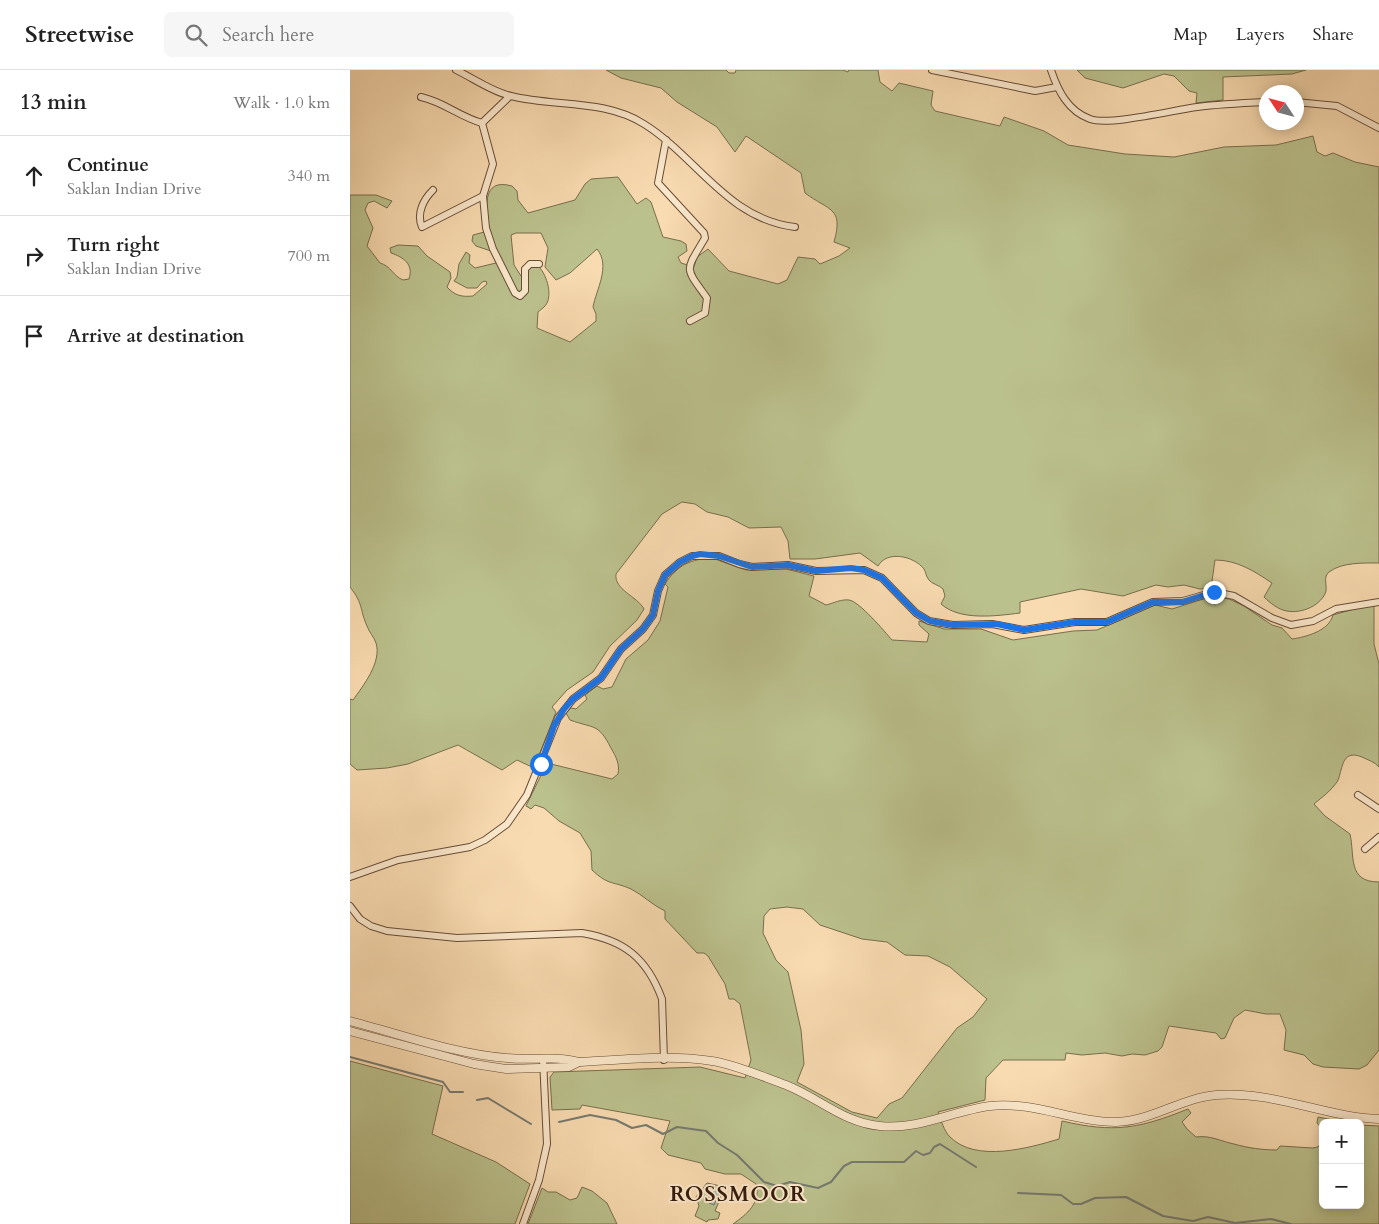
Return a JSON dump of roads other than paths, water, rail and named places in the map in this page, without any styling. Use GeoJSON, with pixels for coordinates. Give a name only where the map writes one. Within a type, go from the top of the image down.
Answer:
{"type":"FeatureCollection","features":[{"type":"Feature","properties":{"kind":"street"},"geometry":{"type":"LineString","coordinates":[[456,70],[510,96],[619,110],[644,124],[666,140],[710,183],[737,204],[775,224],[796,227]]}},
{"type":"Feature","properties":{"kind":"street"},"geometry":{"type":"LineString","coordinates":[[932,70],[1035,91],[1057,87]]}},
{"type":"Feature","properties":{"kind":"street"},"geometry":{"type":"LineString","coordinates":[[1051,70],[1057,87],[1073,110],[1092,120],[1120,119],[1213,105],[1259,102]]}},
{"type":"Feature","properties":{"kind":"street"},"geometry":{"type":"LineString","coordinates":[[482,123],[510,96]]}},
{"type":"Feature","properties":{"kind":"street"},"geometry":{"type":"LineString","coordinates":[[422,97],[435,100],[469,120],[482,123]]}},
{"type":"Feature","properties":{"kind":"street"},"geometry":{"type":"LineString","coordinates":[[1304,103],[1337,106],[1379,128]]}},
{"type":"Feature","properties":{"kind":"street"},"geometry":{"type":"LineString","coordinates":[[482,123],[493,164],[484,196],[486,228],[493,249],[514,293],[520,296],[525,290],[525,269],[534,262],[540,264]]}},
{"type":"Feature","properties":{"kind":"street"},"geometry":{"type":"LineString","coordinates":[[666,140],[658,183],[704,232],[705,238],[689,263],[689,274],[708,298],[705,313],[690,321]]}},
{"type":"Feature","properties":{"kind":"street"},"geometry":{"type":"LineString","coordinates":[[433,190],[423,200],[420,222],[422,227],[484,196]]}},
{"type":"Feature","properties":{"kind":"street"},"geometry":{"type":"LineString","coordinates":[[350,876],[398,860],[470,847],[494,834],[507,824],[527,795],[558,718],[573,699],[601,678],[621,649],[643,629],[653,615],[658,591],[665,575],[680,562],[692,556],[700,554],[719,556],[752,567],[788,565],[816,571],[851,568],[864,570],[882,578],[916,613],[930,621],[953,625],[997,624],[1024,630],[1075,622],[1107,622],[1153,602],[1182,602],[1214,592],[1234,596],[1272,618],[1291,624],[1307,623],[1336,609],[1379,602]]}},
{"type":"Feature","properties":{"kind":"street"},"geometry":{"type":"LineString","coordinates":[[1358,795],[1379,809]]}},
{"type":"Feature","properties":{"kind":"street"},"geometry":{"type":"LineString","coordinates":[[1365,849],[1379,837]]}},
{"type":"Feature","properties":{"kind":"street"},"geometry":{"type":"LineString","coordinates":[[350,906],[360,919],[371,926],[387,931],[457,938],[582,933],[603,936],[621,944],[642,962],[659,990],[662,999],[664,1060]]}},
{"type":"Feature","properties":{"kind":"street"},"geometry":{"type":"LineString","coordinates":[[350,1021],[476,1054],[507,1058],[569,1059],[579,1062],[701,1060],[725,1064],[789,1086],[850,1119],[878,1126],[915,1125],[975,1108],[1006,1105],[1028,1106],[1098,1121],[1126,1121],[1152,1115],[1197,1098],[1234,1094],[1354,1117],[1379,1119]]}},
{"type":"Feature","properties":{"kind":"street"},"geometry":{"type":"LineString","coordinates":[[350,1031],[474,1064],[506,1069],[569,1066],[579,1062]]}},
{"type":"Feature","properties":{"kind":"street"},"geometry":{"type":"LineString","coordinates":[[523,1224],[539,1180],[547,1144],[543,1058]]}},
{"type":"Feature","properties":{"kind":"water"},"geometry":{"type":"Polygon","coordinates":[[[711,1187],[720,1191],[714,1205],[709,1203],[712,1194],[710,1193],[711,1187]]]}},
{"type":"Feature","properties":{"kind":"waterway"},"geometry":{"type":"LineString","coordinates":[[350,1057],[443,1082],[450,1092],[463,1092]]}},
{"type":"Feature","properties":{"kind":"waterway"},"geometry":{"type":"LineString","coordinates":[[477,1100],[488,1098],[531,1124]]}},
{"type":"Feature","properties":{"kind":"waterway"},"geometry":{"type":"LineString","coordinates":[[559,1122],[590,1115],[616,1120],[632,1128],[646,1125],[663,1134],[677,1127],[706,1131],[718,1143],[737,1155],[764,1182],[777,1186],[790,1182],[818,1188],[831,1182],[844,1166],[852,1162],[904,1162],[916,1151],[923,1155],[930,1153],[934,1147],[940,1144],[976,1167]]}},
{"type":"Feature","properties":{"kind":"waterway"},"geometry":{"type":"LineString","coordinates":[[1018,1193],[1061,1195],[1073,1204],[1081,1204],[1095,1198],[1126,1197],[1163,1216],[1193,1221],[1208,1217],[1235,1223],[1271,1219],[1291,1224]]}},
{"type":"Feature","properties":{"kind":"district","name":"ROSSMOOR"},"geometry":{"type":"Point","coordinates":[738,1194]}}]}
